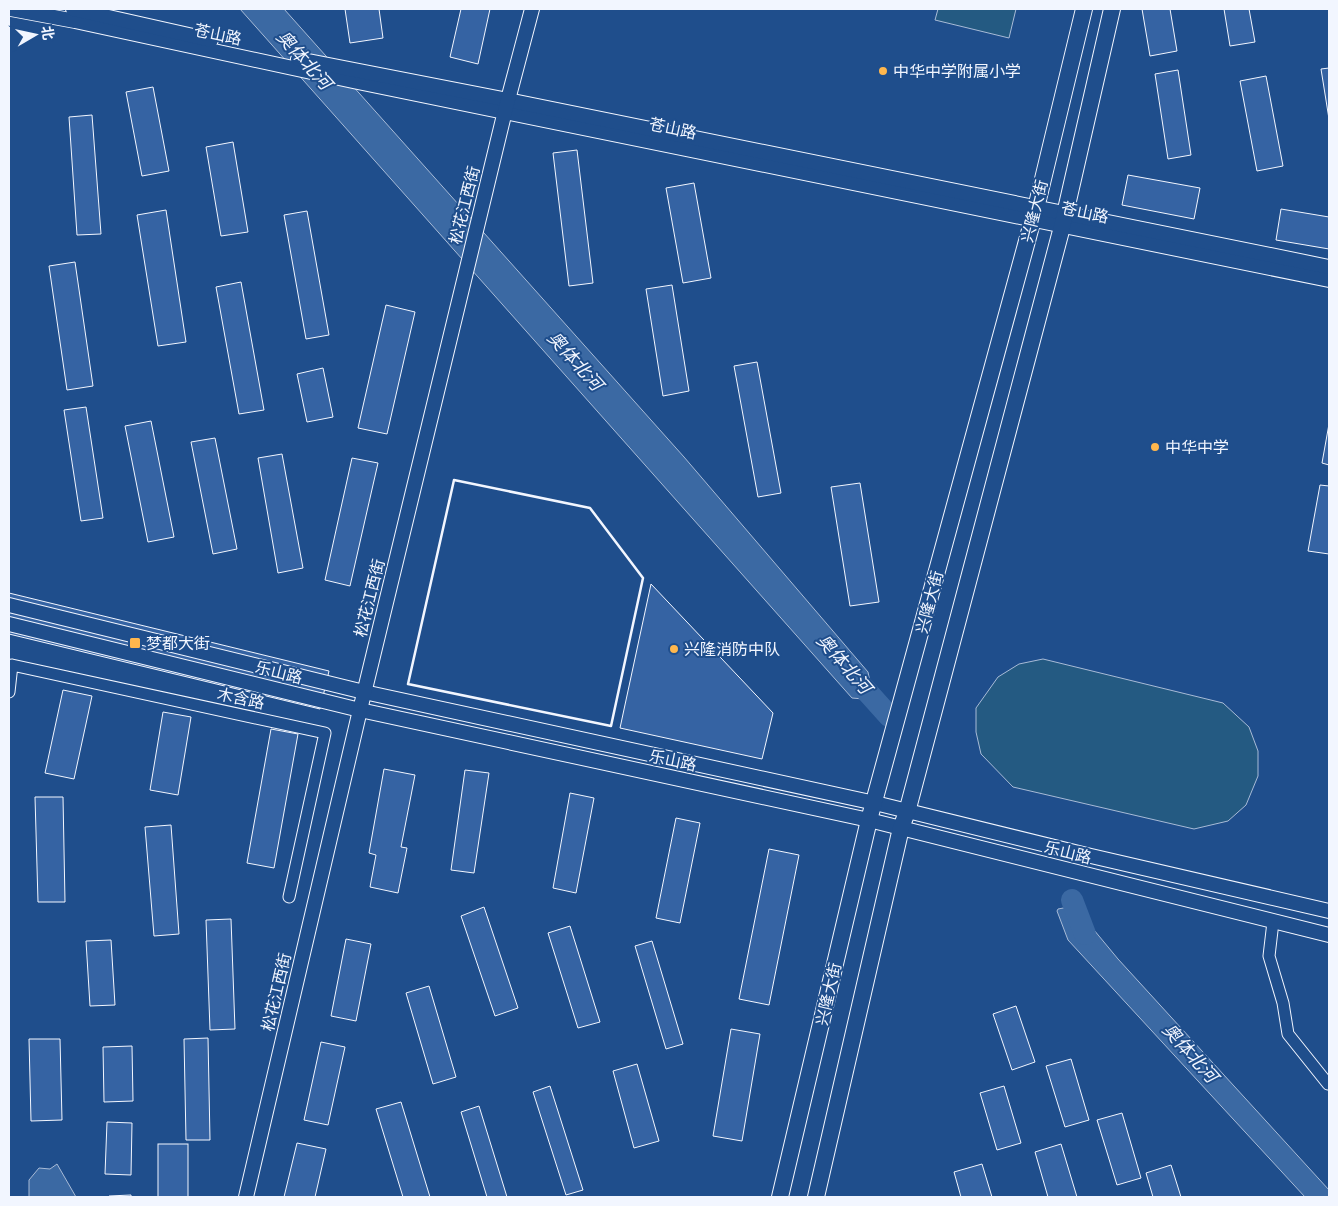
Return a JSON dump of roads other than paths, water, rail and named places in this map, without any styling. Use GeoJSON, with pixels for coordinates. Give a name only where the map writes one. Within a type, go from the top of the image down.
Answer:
{"type":"FeatureCollection","features":[{"type":"Feature","properties":{"kind":"main road","name":"兴隆大街"},"geometry":{"type":"LineString","coordinates":[[780,1197],[869,820],[1034,213],[1084,9]]}},
{"type":"Feature","properties":{"kind":"main road","name":"兴隆大街"},"geometry":{"type":"LineString","coordinates":[[816,1197],[901,828],[907,812],[1064,220],[1112,9]]}},
{"type":"Feature","properties":{"kind":"street","name":"苍山路"},"geometry":{"type":"LineString","coordinates":[[11,9],[285,61],[1034,213],[1329,280]]}},
{"type":"Feature","properties":{"kind":"street","name":"苍山路"},"geometry":{"type":"LineString","coordinates":[[73,9],[285,61]]}},
{"type":"Feature","properties":{"kind":"street","name":"松花江西街"},"geometry":{"type":"LineString","coordinates":[[246,1197],[364,692],[506,106],[532,9]]}},
{"type":"Feature","properties":{"kind":"street","name":"苍山路"},"geometry":{"type":"LineString","coordinates":[[1064,220],[1329,267]]}},
{"type":"Feature","properties":{"kind":"street","name":"乐山路"},"geometry":{"type":"LineString","coordinates":[[9,605],[364,692],[875,803],[1329,911]]}},
{"type":"Feature","properties":{"kind":"street","name":"乐山路"},"geometry":{"type":"LineString","coordinates":[[9,624],[360,710],[869,820],[1329,936]]}},
{"type":"Feature","properties":{"kind":"street","name":"木含路"},"geometry":{"type":"LineString","coordinates":[[9,692],[12,665],[325,733],[289,897]]}},
{"type":"Feature","properties":{"kind":"street"},"geometry":{"type":"LineString","coordinates":[[1273,922],[1269,956],[1283,1003],[1288,1034],[1328,1084]]}},
{"type":"Feature","properties":{"kind":"water"},"geometry":{"type":"Polygon","coordinates":[[[240,9],[284,9],[684,457],[868,672],[874,700],[852,698],[240,9]]]}},
{"type":"Feature","properties":{"kind":"water"},"geometry":{"type":"Polygon","coordinates":[[[1074,906],[1086,915],[1094,930],[1118,959],[1329,1190],[1329,1197],[1305,1197],[1068,940],[1057,911],[1058,909],[1074,906]]]}},
{"type":"Feature","properties":{"kind":"water"},"geometry":{"type":"Polygon","coordinates":[[[57,1164],[76,1197],[29,1197],[29,1180],[39,1168],[50,1169],[57,1164]]]}},
{"type":"Feature","properties":{"kind":"waterway","name":"奥体北河"},"geometry":{"type":"LineString","coordinates":[[854,677],[889,716]]}},
{"type":"Feature","properties":{"kind":"waterway","name":"奥体北河"},"geometry":{"type":"LineString","coordinates":[[1072,900],[1085,934]]}},
{"type":"Feature","properties":{"kind":"place","name":"中华中学附属小学"},"geometry":{"type":"Point","coordinates":[883,71]}},
{"type":"Feature","properties":{"kind":"place","name":"中华中学"},"geometry":{"type":"Point","coordinates":[1155,447]}},
{"type":"Feature","properties":{"kind":"place","name":"梦都大街"},"geometry":{"type":"Point","coordinates":[135,643]}},
{"type":"Feature","properties":{"kind":"place","name":"兴隆消防中队"},"geometry":{"type":"Point","coordinates":[674,649]}}]}
